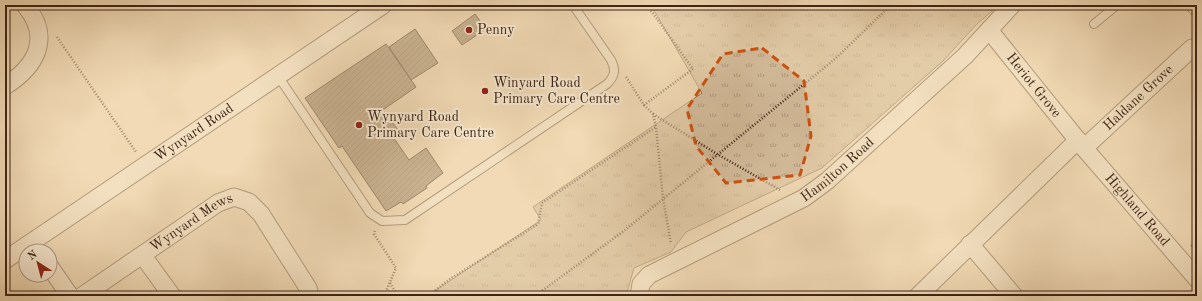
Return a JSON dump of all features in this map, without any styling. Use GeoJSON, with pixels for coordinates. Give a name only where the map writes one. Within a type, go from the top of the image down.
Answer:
{"type":"FeatureCollection","features":[{"type":"Feature","properties":{"kind":"street"},"geometry":{"type":"LineString","coordinates":[[5,86],[28,66],[39,48],[40,31],[31,12],[25,5]]}},
{"type":"Feature","properties":{"kind":"street","name":"Wynyard Road"},"geometry":{"type":"LineString","coordinates":[[40,243],[146,165],[383,5]]}},
{"type":"Feature","properties":{"kind":"street","name":"Hamilton Road"},"geometry":{"type":"LineString","coordinates":[[639,296],[641,284],[649,275],[800,201],[827,181],[965,56],[1012,5]]}},
{"type":"Feature","properties":{"kind":"street","name":"Heriot Grove"},"geometry":{"type":"LineString","coordinates":[[989,30],[1081,144]]}},
{"type":"Feature","properties":{"kind":"street","name":"Haldane Grove"},"geometry":{"type":"LineString","coordinates":[[1081,144],[1194,45]]}},
{"type":"Feature","properties":{"kind":"street"},"geometry":{"type":"LineString","coordinates":[[918,296],[970,244],[1081,144]]}},
{"type":"Feature","properties":{"kind":"street","name":"Highland Road"},"geometry":{"type":"LineString","coordinates":[[1081,144],[1194,271]]}},
{"type":"Feature","properties":{"kind":"street","name":"Wynyard Mews"},"geometry":{"type":"LineString","coordinates":[[82,296],[143,256],[218,203],[234,197],[249,202],[261,214],[308,288],[310,296]]}},
{"type":"Feature","properties":{"kind":"street"},"geometry":{"type":"LineString","coordinates":[[970,244],[1014,296]]}},
{"type":"Feature","properties":{"kind":"street","name":"Wynyard Road"},"geometry":{"type":"LineString","coordinates":[[5,260],[18,254]]}},
{"type":"Feature","properties":{"kind":"street","name":"Wynyard Mews"},"geometry":{"type":"LineString","coordinates":[[143,256],[172,296]]}},
{"type":"Feature","properties":{"kind":"street"},"geometry":{"type":"LineString","coordinates":[[58,279],[70,296]]}},
{"type":"Feature","properties":{"kind":"lane"},"geometry":{"type":"LineString","coordinates":[[278,76],[370,213],[379,219],[392,222],[405,220],[607,84],[613,77],[614,71],[611,60],[573,5]]}},
{"type":"Feature","properties":{"kind":"lane"},"geometry":{"type":"LineString","coordinates":[[1094,24],[1117,5]]}},
{"type":"Feature","properties":{"kind":"lane"},"geometry":{"type":"LineString","coordinates":[[1189,5],[1197,14]]}},
{"type":"Feature","properties":{"kind":"path"},"geometry":{"type":"LineString","coordinates":[[644,105],[693,69],[647,5]]}},
{"type":"Feature","properties":{"kind":"path"},"geometry":{"type":"LineString","coordinates":[[535,296],[625,230],[835,59],[891,5]]}},
{"type":"Feature","properties":{"kind":"path"},"geometry":{"type":"LineString","coordinates":[[37,26],[52,31],[146,165]]}},
{"type":"Feature","properties":{"kind":"path"},"geometry":{"type":"LineString","coordinates":[[614,71],[623,73],[644,105],[653,114],[717,154],[800,201]]}},
{"type":"Feature","properties":{"kind":"path"},"geometry":{"type":"LineString","coordinates":[[653,114],[656,128],[663,198],[674,262]]}},
{"type":"Feature","properties":{"kind":"path"},"geometry":{"type":"LineString","coordinates":[[428,296],[450,279],[538,224],[542,203],[656,128]]}},
{"type":"Feature","properties":{"kind":"path"},"geometry":{"type":"LineString","coordinates":[[379,219],[374,234],[396,268],[384,296]]}},
{"type":"Feature","properties":{"kind":"path"},"geometry":{"type":"LineString","coordinates":[[389,283],[398,296]]}},
{"type":"Feature","properties":{"kind":"highlighted area"},"geometry":{"type":"Polygon","coordinates":[[[762,48],[804,81],[811,136],[800,175],[726,183],[696,146],[687,109],[723,54],[762,48]]]}},
{"type":"Feature","properties":{"kind":"green space"},"geometry":{"type":"Polygon","coordinates":[[[651,5],[999,5],[976,25],[943,61],[822,168],[686,232],[671,252],[634,268],[626,296],[427,296],[541,220],[533,207],[702,93],[651,5]]]}},
{"type":"Feature","properties":{"kind":"building","name":"Penny"},"geometry":{"type":"Polygon","coordinates":[[[475,14],[486,29],[462,45],[452,31],[475,14]]]}},
{"type":"Feature","properties":{"kind":"building"},"geometry":{"type":"Polygon","coordinates":[[[415,29],[438,63],[411,80],[389,47],[415,29]]]}},
{"type":"Feature","properties":{"kind":"building","name":"Wynyard Road Primary Care Centre"},"geometry":{"type":"Polygon","coordinates":[[[386,44],[416,87],[374,116],[376,119],[385,112],[398,130],[391,134],[409,160],[426,148],[443,173],[426,186],[427,188],[403,204],[401,202],[386,211],[342,146],[339,148],[305,98],[386,44]]]}},
{"type":"Feature","properties":{"kind":"place","name":"Penny"},"geometry":{"type":"Point","coordinates":[469,30]}},
{"type":"Feature","properties":{"kind":"place","name":"Winyard Road Primary Care Centre"},"geometry":{"type":"Point","coordinates":[485,91]}},
{"type":"Feature","properties":{"kind":"place","name":"Wynyard Road Primary Care Centre"},"geometry":{"type":"Point","coordinates":[359,125]}}]}
